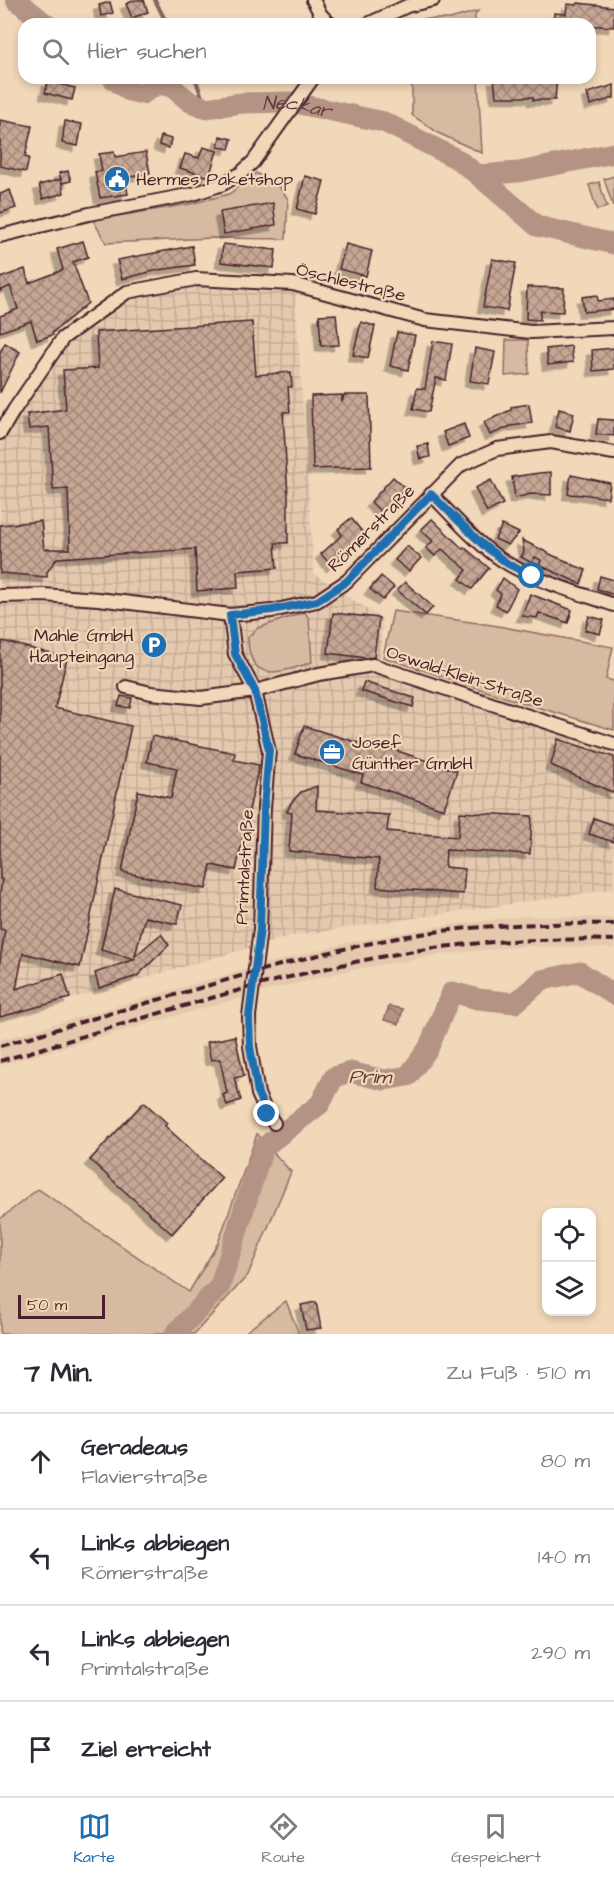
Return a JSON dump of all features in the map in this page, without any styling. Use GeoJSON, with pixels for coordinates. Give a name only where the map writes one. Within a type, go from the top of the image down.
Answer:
{"type":"FeatureCollection","features":[{"type":"Feature","properties":{"kind":"street"},"geometry":{"type":"LineString","coordinates":[[313,0],[324,18]]}},
{"type":"Feature","properties":{"kind":"street"},"geometry":{"type":"LineString","coordinates":[[381,18],[407,6],[433,0]]}},
{"type":"Feature","properties":{"kind":"street"},"geometry":{"type":"LineString","coordinates":[[0,236],[89,214],[183,196],[223,184],[241,173],[259,155],[309,84]]}},
{"type":"Feature","properties":{"kind":"street","name":"Öschlestraße"},"geometry":{"type":"LineString","coordinates":[[0,433],[63,338],[127,292],[196,279],[293,284],[424,320],[531,332],[614,328]]}},
{"type":"Feature","properties":{"kind":"street","name":"Römerstraße"},"geometry":{"type":"LineString","coordinates":[[0,596],[98,599],[230,615],[317,601],[347,581],[461,465],[497,449],[551,442],[614,453]]}},
{"type":"Feature","properties":{"kind":"street"},"geometry":{"type":"LineString","coordinates":[[431,494],[482,544],[508,564],[532,576],[614,605]]}},
{"type":"Feature","properties":{"kind":"street","name":"Primtalstraße"},"geometry":{"type":"LineString","coordinates":[[230,615],[235,654],[255,691],[269,750],[264,808],[260,929],[249,1016],[250,1046],[258,1094],[274,1123]]}},
{"type":"Feature","properties":{"kind":"street","name":"Oswald-Klein-Straße"},"geometry":{"type":"LineString","coordinates":[[126,687],[150,693],[201,698],[255,691],[319,674],[373,665],[614,744]]}},
{"type":"Feature","properties":{"kind":"shaded area"},"geometry":{"type":"Polygon","coordinates":[[[478,11],[475,18],[454,18],[478,11]]]}},
{"type":"Feature","properties":{"kind":"shaded area"},"geometry":{"type":"Polygon","coordinates":[[[412,84],[478,84],[482,153],[440,134],[412,115],[412,84]]]}},
{"type":"Feature","properties":{"kind":"shaded area"},"geometry":{"type":"Polygon","coordinates":[[[256,173],[279,187],[288,199],[286,239],[213,238],[106,243],[93,220],[190,204],[229,194],[256,173]]]}},
{"type":"Feature","properties":{"kind":"shaded area"},"geometry":{"type":"Polygon","coordinates":[[[614,176],[614,206],[613,206],[604,179],[614,176]]]}},
{"type":"Feature","properties":{"kind":"shaded area"},"geometry":{"type":"Polygon","coordinates":[[[599,182],[607,207],[597,210],[589,185],[599,182]]]}},
{"type":"Feature","properties":{"kind":"shaded area"},"geometry":{"type":"Polygon","coordinates":[[[192,286],[295,292],[314,574],[382,619],[380,661],[614,737],[614,889],[291,936],[0,1019],[0,441],[18,411],[68,342],[128,298],[192,286]]]}},
{"type":"Feature","properties":{"kind":"shaded area"},"geometry":{"type":"Polygon","coordinates":[[[506,340],[528,340],[529,374],[505,376],[506,340]]]}},
{"type":"Feature","properties":{"kind":"shaded area"},"geometry":{"type":"Polygon","coordinates":[[[393,611],[492,625],[613,647],[606,679],[614,681],[614,730],[383,657],[393,611]]]}},
{"type":"Feature","properties":{"kind":"shaded area"},"geometry":{"type":"Polygon","coordinates":[[[305,612],[309,619],[312,662],[278,672],[260,669],[249,652],[248,637],[258,628],[305,612]]]}},
{"type":"Feature","properties":{"kind":"shaded area"},"geometry":{"type":"Polygon","coordinates":[[[524,916],[614,918],[614,948],[525,946],[438,955],[351,970],[265,991],[0,1065],[0,1040],[246,969],[347,943],[434,927],[524,916]]]}},
{"type":"Feature","properties":{"kind":"shaded area"},"geometry":{"type":"Polygon","coordinates":[[[257,1134],[291,1172],[248,1275],[194,1334],[0,1334],[0,1219],[38,1189],[189,1292],[218,1243],[257,1134]]]}},
{"type":"Feature","properties":{"kind":"shaded area"},"geometry":{"type":"Polygon","coordinates":[[[286,1301],[299,1334],[243,1334],[286,1301]]]}},
{"type":"Feature","properties":{"kind":"water"},"geometry":{"type":"Polygon","coordinates":[[[389,1006],[403,1009],[399,1024],[384,1020],[389,1006]]]}},
{"type":"Feature","properties":{"kind":"building"},"geometry":{"type":"Polygon","coordinates":[[[135,0],[144,0],[148,12],[132,18],[126,4],[135,0]]]}},
{"type":"Feature","properties":{"kind":"building"},"geometry":{"type":"Polygon","coordinates":[[[110,2],[113,13],[101,16],[99,5],[110,2]]]}},
{"type":"Feature","properties":{"kind":"building"},"geometry":{"type":"Polygon","coordinates":[[[578,3],[614,7],[614,27],[596,26],[596,18],[554,18],[554,13],[566,14],[567,4],[577,5],[578,3]]]}},
{"type":"Feature","properties":{"kind":"building"},"geometry":{"type":"Polygon","coordinates":[[[47,84],[75,88],[72,100],[45,93],[47,84]]]}},
{"type":"Feature","properties":{"kind":"building"},"geometry":{"type":"Polygon","coordinates":[[[495,84],[556,84],[555,100],[533,100],[533,97],[496,97],[495,84]]]}},
{"type":"Feature","properties":{"kind":"building"},"geometry":{"type":"Polygon","coordinates":[[[614,85],[614,98],[590,105],[587,93],[614,85]]]}},
{"type":"Feature","properties":{"kind":"building"},"geometry":{"type":"Polygon","coordinates":[[[0,120],[32,126],[25,157],[29,158],[26,172],[0,166],[0,120]]]}},
{"type":"Feature","properties":{"kind":"building"},"geometry":{"type":"Polygon","coordinates":[[[65,121],[82,124],[78,146],[62,143],[65,121]]]}},
{"type":"Feature","properties":{"kind":"building"},"geometry":{"type":"Polygon","coordinates":[[[161,136],[171,139],[169,148],[159,145],[161,136]]]}},
{"type":"Feature","properties":{"kind":"building"},"geometry":{"type":"Polygon","coordinates":[[[220,136],[232,139],[229,149],[218,147],[220,136]]]}},
{"type":"Feature","properties":{"kind":"building"},"geometry":{"type":"Polygon","coordinates":[[[203,147],[217,151],[209,177],[180,168],[185,154],[199,158],[203,147]]]}},
{"type":"Feature","properties":{"kind":"building"},"geometry":{"type":"Polygon","coordinates":[[[114,152],[115,157],[146,152],[150,173],[125,178],[128,194],[100,198],[95,172],[102,171],[99,154],[114,152]]]}},
{"type":"Feature","properties":{"kind":"building"},"geometry":{"type":"Polygon","coordinates":[[[68,171],[71,181],[62,183],[61,180],[64,193],[43,199],[39,185],[61,179],[59,173],[68,171]]]}},
{"type":"Feature","properties":{"kind":"building"},"geometry":{"type":"Polygon","coordinates":[[[305,176],[324,181],[315,214],[297,209],[305,176]]]}},
{"type":"Feature","properties":{"kind":"building"},"geometry":{"type":"Polygon","coordinates":[[[10,190],[16,208],[0,213],[0,194],[10,190]]]}},
{"type":"Feature","properties":{"kind":"building"},"geometry":{"type":"Polygon","coordinates":[[[273,203],[276,225],[224,234],[220,212],[273,203]]]}},
{"type":"Feature","properties":{"kind":"building"},"geometry":{"type":"Polygon","coordinates":[[[83,241],[88,257],[73,262],[88,303],[52,333],[53,335],[37,340],[31,321],[0,332],[0,316],[18,309],[10,286],[0,291],[0,278],[25,269],[29,283],[63,270],[57,249],[83,241]]]}},
{"type":"Feature","properties":{"kind":"building"},"geometry":{"type":"Polygon","coordinates":[[[223,244],[276,250],[274,268],[221,262],[223,244]]]}},
{"type":"Feature","properties":{"kind":"building"},"geometry":{"type":"Polygon","coordinates":[[[346,244],[372,251],[366,276],[339,269],[346,244]]]}},
{"type":"Feature","properties":{"kind":"building"},"geometry":{"type":"Polygon","coordinates":[[[192,246],[195,265],[158,270],[122,279],[117,260],[192,246]]]}},
{"type":"Feature","properties":{"kind":"building"},"geometry":{"type":"Polygon","coordinates":[[[492,259],[516,263],[507,311],[483,307],[492,259]]]}},
{"type":"Feature","properties":{"kind":"building"},"geometry":{"type":"Polygon","coordinates":[[[527,287],[564,288],[563,312],[540,311],[540,320],[526,319],[527,287]]]}},
{"type":"Feature","properties":{"kind":"building"},"geometry":{"type":"Polygon","coordinates":[[[597,295],[598,301],[614,299],[614,309],[584,312],[582,297],[597,295]]]}},
{"type":"Feature","properties":{"kind":"building"},"geometry":{"type":"Polygon","coordinates":[[[336,314],[339,345],[321,346],[319,315],[336,314]]]}},
{"type":"Feature","properties":{"kind":"building"},"geometry":{"type":"Polygon","coordinates":[[[252,322],[256,375],[291,372],[292,387],[288,387],[290,412],[283,412],[288,543],[275,543],[277,568],[237,571],[238,588],[197,591],[195,549],[57,558],[47,572],[47,577],[0,573],[0,525],[41,521],[44,549],[70,549],[68,489],[53,490],[49,427],[29,429],[27,414],[66,409],[63,370],[98,368],[96,332],[252,322]]]}},
{"type":"Feature","properties":{"kind":"building"},"geometry":{"type":"Polygon","coordinates":[[[361,322],[375,326],[368,358],[353,355],[361,322]]]}},
{"type":"Feature","properties":{"kind":"building"},"geometry":{"type":"Polygon","coordinates":[[[397,332],[415,335],[408,370],[390,366],[397,332]]]}},
{"type":"Feature","properties":{"kind":"building"},"geometry":{"type":"Polygon","coordinates":[[[433,341],[452,344],[446,380],[436,378],[429,412],[413,409],[417,388],[425,389],[433,341]]]}},
{"type":"Feature","properties":{"kind":"building"},"geometry":{"type":"Polygon","coordinates":[[[5,343],[20,352],[0,393],[0,353],[5,343]]]}},
{"type":"Feature","properties":{"kind":"building"},"geometry":{"type":"Polygon","coordinates":[[[571,346],[573,362],[548,365],[546,349],[571,346]]]}},
{"type":"Feature","properties":{"kind":"building"},"geometry":{"type":"Polygon","coordinates":[[[475,348],[495,352],[489,384],[470,381],[475,348]]]}},
{"type":"Feature","properties":{"kind":"building"},"geometry":{"type":"Polygon","coordinates":[[[614,348],[614,369],[593,371],[592,350],[614,348]]]}},
{"type":"Feature","properties":{"kind":"building"},"geometry":{"type":"Polygon","coordinates":[[[342,395],[342,402],[344,395],[369,395],[371,467],[313,469],[311,396],[342,395]]]}},
{"type":"Feature","properties":{"kind":"building"},"geometry":{"type":"Polygon","coordinates":[[[529,404],[532,423],[511,426],[490,435],[484,422],[511,410],[511,407],[529,404]]]}},
{"type":"Feature","properties":{"kind":"building"},"geometry":{"type":"Polygon","coordinates":[[[559,409],[574,413],[570,431],[555,427],[559,409]]]}},
{"type":"Feature","properties":{"kind":"building"},"geometry":{"type":"Polygon","coordinates":[[[598,419],[614,420],[614,436],[596,434],[598,419]]]}},
{"type":"Feature","properties":{"kind":"building"},"geometry":{"type":"Polygon","coordinates":[[[464,424],[469,438],[448,446],[443,432],[464,424]]]}},
{"type":"Feature","properties":{"kind":"building"},"geometry":{"type":"Polygon","coordinates":[[[428,444],[430,457],[420,459],[417,446],[428,444]]]}},
{"type":"Feature","properties":{"kind":"building"},"geometry":{"type":"Polygon","coordinates":[[[551,472],[551,495],[531,494],[515,498],[512,477],[551,472]]]}},
{"type":"Feature","properties":{"kind":"building"},"geometry":{"type":"Polygon","coordinates":[[[571,475],[610,483],[608,498],[568,494],[571,475]]]}},
{"type":"Feature","properties":{"kind":"building"},"geometry":{"type":"Polygon","coordinates":[[[393,477],[405,488],[383,514],[371,502],[393,477]]]}},
{"type":"Feature","properties":{"kind":"building"},"geometry":{"type":"Polygon","coordinates":[[[491,480],[503,504],[487,512],[475,488],[491,480]]]}},
{"type":"Feature","properties":{"kind":"building"},"geometry":{"type":"Polygon","coordinates":[[[351,518],[364,534],[332,566],[321,554],[342,535],[338,529],[351,518]]]}},
{"type":"Feature","properties":{"kind":"building"},"geometry":{"type":"Polygon","coordinates":[[[432,519],[463,549],[464,547],[489,568],[472,589],[460,579],[467,570],[442,549],[435,556],[426,548],[433,541],[421,530],[432,519]]]}},
{"type":"Feature","properties":{"kind":"building"},"geometry":{"type":"Polygon","coordinates":[[[502,525],[519,533],[508,545],[495,539],[502,525]]]}},
{"type":"Feature","properties":{"kind":"building"},"geometry":{"type":"Polygon","coordinates":[[[522,540],[586,570],[581,584],[539,565],[541,560],[535,557],[532,563],[521,557],[524,552],[522,540]]]}},
{"type":"Feature","properties":{"kind":"building"},"geometry":{"type":"Polygon","coordinates":[[[407,546],[421,558],[409,571],[395,560],[407,546]]]}},
{"type":"Feature","properties":{"kind":"building"},"geometry":{"type":"Polygon","coordinates":[[[381,576],[394,587],[383,600],[370,589],[381,576]]]}},
{"type":"Feature","properties":{"kind":"building"},"geometry":{"type":"Polygon","coordinates":[[[600,576],[614,580],[614,595],[597,589],[600,576]]]}},
{"type":"Feature","properties":{"kind":"building"},"geometry":{"type":"Polygon","coordinates":[[[503,578],[517,589],[506,611],[496,605],[501,594],[496,590],[503,578]]]}},
{"type":"Feature","properties":{"kind":"building"},"geometry":{"type":"Polygon","coordinates":[[[405,582],[433,607],[426,615],[397,590],[405,582]]]}},
{"type":"Feature","properties":{"kind":"building"},"geometry":{"type":"Polygon","coordinates":[[[530,594],[572,610],[568,623],[539,613],[537,618],[522,616],[530,594]]]}},
{"type":"Feature","properties":{"kind":"building"},"geometry":{"type":"Polygon","coordinates":[[[333,613],[379,618],[374,657],[328,653],[333,613]]]}},
{"type":"Feature","properties":{"kind":"building"},"geometry":{"type":"Polygon","coordinates":[[[589,616],[604,620],[600,634],[585,630],[589,616]]]}},
{"type":"Feature","properties":{"kind":"building"},"geometry":{"type":"Polygon","coordinates":[[[3,641],[67,658],[55,708],[131,726],[80,967],[23,953],[16,989],[63,974],[70,998],[0,1017],[0,961],[5,930],[0,929],[2,880],[0,879],[0,651],[3,641]]]}},
{"type":"Feature","properties":{"kind":"building"},"geometry":{"type":"Polygon","coordinates":[[[364,682],[415,698],[413,707],[361,691],[364,682]]]}},
{"type":"Feature","properties":{"kind":"building"},"geometry":{"type":"Polygon","coordinates":[[[121,696],[132,698],[130,708],[118,706],[121,696]]]}},
{"type":"Feature","properties":{"kind":"building"},"geometry":{"type":"Polygon","coordinates":[[[304,726],[372,747],[374,743],[457,771],[444,809],[361,782],[363,775],[295,754],[304,726]]]}},
{"type":"Feature","properties":{"kind":"building"},"geometry":{"type":"Polygon","coordinates":[[[152,736],[235,753],[234,760],[259,765],[236,870],[211,865],[206,889],[122,872],[138,791],[171,798],[177,768],[147,762],[152,736]]]}},
{"type":"Feature","properties":{"kind":"building"},"geometry":{"type":"Polygon","coordinates":[[[558,739],[614,757],[614,793],[551,765],[558,739]]]}},
{"type":"Feature","properties":{"kind":"building"},"geometry":{"type":"Polygon","coordinates":[[[317,786],[316,810],[389,815],[387,831],[458,837],[460,812],[532,816],[530,854],[446,850],[445,867],[465,869],[463,894],[377,887],[379,859],[289,851],[292,813],[287,812],[291,803],[301,792],[317,786]]]}},
{"type":"Feature","properties":{"kind":"building"},"geometry":{"type":"Polygon","coordinates":[[[594,818],[614,825],[614,842],[589,834],[594,818]]]}},
{"type":"Feature","properties":{"kind":"building"},"geometry":{"type":"Polygon","coordinates":[[[115,889],[182,905],[177,924],[145,917],[135,956],[161,934],[169,945],[137,976],[99,988],[95,973],[135,959],[101,950],[115,889]]]}},
{"type":"Feature","properties":{"kind":"building"},"geometry":{"type":"Polygon","coordinates":[[[235,1036],[244,1076],[234,1078],[241,1100],[227,1105],[223,1095],[227,1093],[220,1059],[211,1060],[207,1042],[235,1036]]]}},
{"type":"Feature","properties":{"kind":"building"},"geometry":{"type":"Polygon","coordinates":[[[144,1102],[167,1123],[165,1126],[222,1178],[172,1234],[90,1160],[144,1102]]]}},
{"type":"Feature","properties":{"kind":"building"},"geometry":{"type":"Polygon","coordinates":[[[316,1302],[321,1328],[306,1330],[301,1305],[316,1302]]]}},
{"type":"Feature","properties":{"kind":"waterway","name":"Neckar"},"geometry":{"type":"LineString","coordinates":[[16,0],[38,18]]}},
{"type":"Feature","properties":{"kind":"waterway"},"geometry":{"type":"LineString","coordinates":[[155,0],[164,18]]}},
{"type":"Feature","properties":{"kind":"waterway","name":"Neckar"},"geometry":{"type":"LineString","coordinates":[[120,84],[129,91],[142,94],[158,84]]}},
{"type":"Feature","properties":{"kind":"waterway","name":"Neckar"},"geometry":{"type":"LineString","coordinates":[[158,84],[172,87],[190,102],[206,108],[242,103],[290,102],[384,122],[457,159],[537,226],[614,244]]}},
{"type":"Feature","properties":{"kind":"waterway"},"geometry":{"type":"LineString","coordinates":[[197,84],[206,108]]}},
{"type":"Feature","properties":{"kind":"waterway","name":"Neckar"},"geometry":{"type":"LineString","coordinates":[[478,175],[519,172],[614,153]]}},
{"type":"Feature","properties":{"kind":"waterway","name":"Prim"},"geometry":{"type":"LineString","coordinates":[[175,1334],[220,1286],[263,1148],[320,1104],[334,1077],[350,1072],[384,1080],[408,1076],[428,1049],[452,992],[478,999],[515,1003],[542,980],[580,972],[614,995]]}},
{"type":"Feature","properties":{"kind":"railway"},"geometry":{"type":"LineString","coordinates":[[0,1046],[251,973],[368,944],[427,933],[497,926],[614,924]]}},
{"type":"Feature","properties":{"kind":"railway"},"geometry":{"type":"LineString","coordinates":[[0,1061],[244,989],[292,976],[391,955],[447,946],[503,942],[614,940]]}},
{"type":"Feature","properties":{"kind":"place","name":"Hermes Paketshop"},"geometry":{"type":"Point","coordinates":[117,179]}},
{"type":"Feature","properties":{"kind":"place","name":"Mahle GmbH Haupteingang"},"geometry":{"type":"Point","coordinates":[154,645]}},
{"type":"Feature","properties":{"kind":"place","name":"Josef Günther GmbH"},"geometry":{"type":"Point","coordinates":[332,752]}},
{"type":"Feature","properties":{"kind":"route"},"geometry":{"type":"LineString","coordinates":[[267,1114],[258,1094],[250,1046],[249,1016],[260,929],[264,808],[269,750],[255,691],[235,654],[230,615],[317,601],[347,581],[431,494],[482,544],[508,564],[532,576]]}}]}
